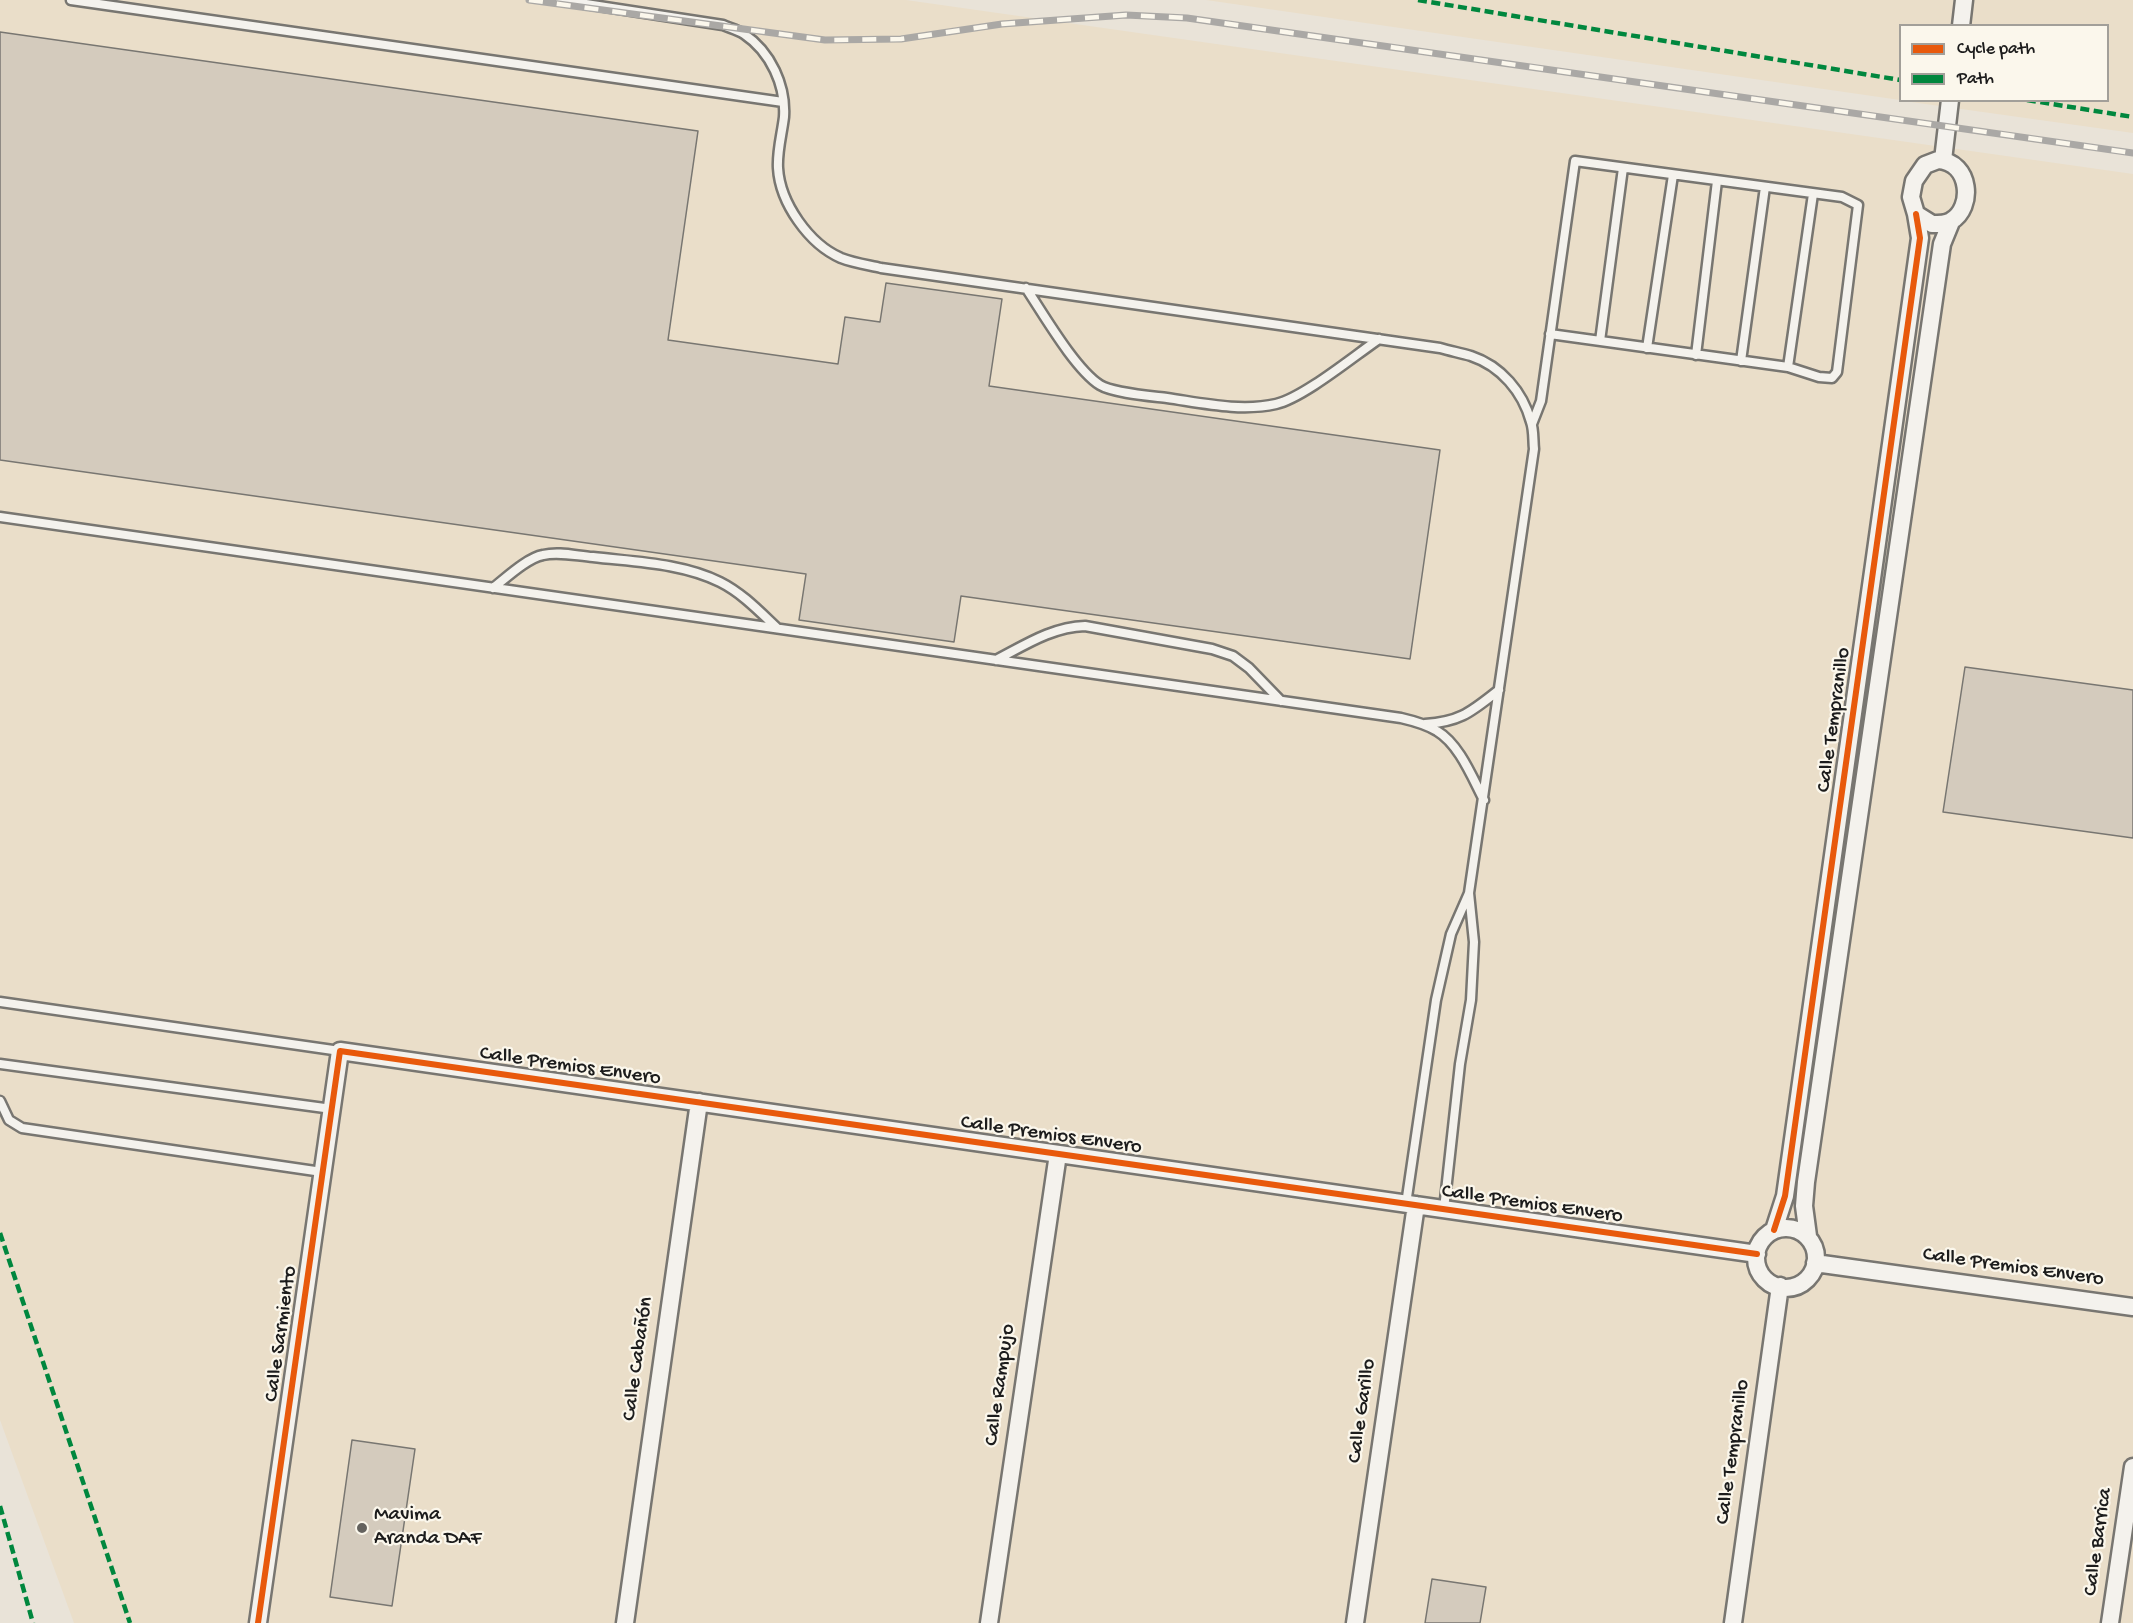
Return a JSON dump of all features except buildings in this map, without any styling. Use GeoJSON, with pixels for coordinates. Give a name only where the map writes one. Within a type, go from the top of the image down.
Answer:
{"type":"FeatureCollection","features":[{"type":"Feature","properties":{"kind":"street"},"geometry":{"type":"LineString","coordinates":[[1961,24],[1964,0]]}},
{"type":"Feature","properties":{"kind":"street"},"geometry":{"type":"LineString","coordinates":[[1943,160],[1950,102]]}},
{"type":"Feature","properties":{"kind":"street"},"geometry":{"type":"LineString","coordinates":[[1943,160],[1950,161],[1959,168],[1966,186],[1963,208],[1951,222],[1932,224],[1916,214],[1911,197],[1914,181],[1925,165],[1943,160]]}},
{"type":"Feature","properties":{"kind":"street","name":"Calle Tempranillo"},"geometry":{"type":"LineString","coordinates":[[1774,1230],[1785,1196],[1920,238],[1916,214]]}},
{"type":"Feature","properties":{"kind":"street","name":"Calle Tempranillo"},"geometry":{"type":"LineString","coordinates":[[1808,1236],[1804,1206],[1806,1182],[1940,255],[1951,222]]}},
{"type":"Feature","properties":{"kind":"street","name":"Calle Premios Envero"},"geometry":{"type":"LineString","coordinates":[[340,1051],[1757,1254]]}},
{"type":"Feature","properties":{"kind":"street","name":"Calle Sarmiento"},"geometry":{"type":"LineString","coordinates":[[258,1623],[340,1051]]}},
{"type":"Feature","properties":{"kind":"street","name":"Calle Cabañón"},"geometry":{"type":"LineString","coordinates":[[625,1623],[699,1102]]}},
{"type":"Feature","properties":{"kind":"street","name":"Calle Rampujo"},"geometry":{"type":"LineString","coordinates":[[989,1623],[1058,1154]]}},
{"type":"Feature","properties":{"kind":"street","name":"Calle Garillo"},"geometry":{"type":"LineString","coordinates":[[1355,1623],[1411,1205]]}},
{"type":"Feature","properties":{"kind":"street"},"geometry":{"type":"LineString","coordinates":[[1786,1227],[1808,1236],[1816,1258],[1814,1270],[1808,1279],[1786,1288],[1765,1279],[1757,1268],[1759,1244],[1774,1230],[1786,1227]]}},
{"type":"Feature","properties":{"kind":"street","name":"Calle Premios Envero"},"geometry":{"type":"LineString","coordinates":[[1815,1263],[2133,1307]]}},
{"type":"Feature","properties":{"kind":"street","name":"Calle Tempranillo"},"geometry":{"type":"LineString","coordinates":[[1733,1623],[1780,1286]]}},
{"type":"Feature","properties":{"kind":"street","name":"Calle Barrica"},"geometry":{"type":"LineString","coordinates":[[2110,1623],[2133,1467]]}},
{"type":"Feature","properties":{"kind":"lane"},"geometry":{"type":"LineString","coordinates":[[71,0],[783,102]]}},
{"type":"Feature","properties":{"kind":"lane"},"geometry":{"type":"LineString","coordinates":[[560,0],[723,25],[744,34],[759,48],[778,75],[784,115],[778,168],[783,190],[804,229],[819,244],[841,258],[881,268],[1379,339],[1462,353],[1496,368],[1512,384],[1532,424],[1534,449],[1469,893],[1451,934],[1436,999],[1411,1205]]}},
{"type":"Feature","properties":{"kind":"lane"},"geometry":{"type":"LineString","coordinates":[[1532,424],[1541,401],[1550,334],[1575,161],[1842,197],[1858,205],[1837,372],[1832,378],[1819,377],[1788,367],[1550,334]]}},
{"type":"Feature","properties":{"kind":"lane"},"geometry":{"type":"LineString","coordinates":[[1600,341],[1623,168]]}},
{"type":"Feature","properties":{"kind":"lane"},"geometry":{"type":"LineString","coordinates":[[1647,348],[1673,175]]}},
{"type":"Feature","properties":{"kind":"lane"},"geometry":{"type":"LineString","coordinates":[[1696,355],[1718,181]]}},
{"type":"Feature","properties":{"kind":"lane"},"geometry":{"type":"LineString","coordinates":[[1741,361],[1765,188]]}},
{"type":"Feature","properties":{"kind":"lane"},"geometry":{"type":"LineString","coordinates":[[1788,367],[1814,194]]}},
{"type":"Feature","properties":{"kind":"lane"},"geometry":{"type":"LineString","coordinates":[[1026,288],[1081,368],[1102,386],[1131,393],[1230,406],[1257,407],[1278,404],[1299,394],[1379,339]]}},
{"type":"Feature","properties":{"kind":"lane"},"geometry":{"type":"LineString","coordinates":[[0,517],[1401,718],[1424,724],[1439,732],[1455,748],[1484,800]]}},
{"type":"Feature","properties":{"kind":"lane"},"geometry":{"type":"LineString","coordinates":[[493,588],[515,570],[540,555],[556,554],[650,564],[698,574],[721,582],[750,602],[777,629]]}},
{"type":"Feature","properties":{"kind":"lane"},"geometry":{"type":"LineString","coordinates":[[996,660],[1052,631],[1085,626],[1212,649],[1233,657],[1249,668],[1281,701]]}},
{"type":"Feature","properties":{"kind":"lane"},"geometry":{"type":"LineString","coordinates":[[1424,724],[1457,720],[1499,690]]}},
{"type":"Feature","properties":{"kind":"lane"},"geometry":{"type":"LineString","coordinates":[[1444,1209],[1471,999],[1474,942],[1469,893]]}},
{"type":"Feature","properties":{"kind":"lane"},"geometry":{"type":"LineString","coordinates":[[0,1002],[340,1051]]}},
{"type":"Feature","properties":{"kind":"lane"},"geometry":{"type":"LineString","coordinates":[[0,1064],[332,1109]]}},
{"type":"Feature","properties":{"kind":"lane"},"geometry":{"type":"LineString","coordinates":[[0,1101],[9,1120],[22,1128],[322,1172]]}},
{"type":"Feature","properties":{"kind":"shaded area"},"geometry":{"type":"Polygon","coordinates":[[[0,0],[906,0],[2133,174],[2133,1623],[74,1623],[0,1420],[0,0]]]}},
{"type":"Feature","properties":{"kind":"shaded area"},"geometry":{"type":"Polygon","coordinates":[[[1206,0],[2133,0],[2133,133],[1911,102],[2109,102],[2109,24],[1899,24],[1899,100],[1206,0]]]}},
{"type":"Feature","properties":{"kind":"railway"},"geometry":{"type":"LineString","coordinates":[[529,0],[825,40],[901,39],[1002,24],[1126,15],[1187,18],[2133,153]]}},
{"type":"Feature","properties":{"kind":"marked path"},"geometry":{"type":"LineString","coordinates":[[1418,0],[1899,80]]}},
{"type":"Feature","properties":{"kind":"marked path"},"geometry":{"type":"LineString","coordinates":[[2039,102],[2133,117]]}},
{"type":"Feature","properties":{"kind":"marked path"},"geometry":{"type":"LineString","coordinates":[[0,1233],[130,1623]]}},
{"type":"Feature","properties":{"kind":"marked path"},"geometry":{"type":"LineString","coordinates":[[0,1506],[33,1623]]}},
{"type":"Feature","properties":{"kind":"cycle path"},"geometry":{"type":"LineString","coordinates":[[1774,1230],[1785,1196],[1920,238],[1916,214]]}},
{"type":"Feature","properties":{"kind":"cycle path"},"geometry":{"type":"LineString","coordinates":[[258,1623],[340,1051],[1757,1254]]}},
{"type":"Feature","properties":{"kind":"place","name":"Mavima Aranda DAF"},"geometry":{"type":"Point","coordinates":[362,1528]}}]}
